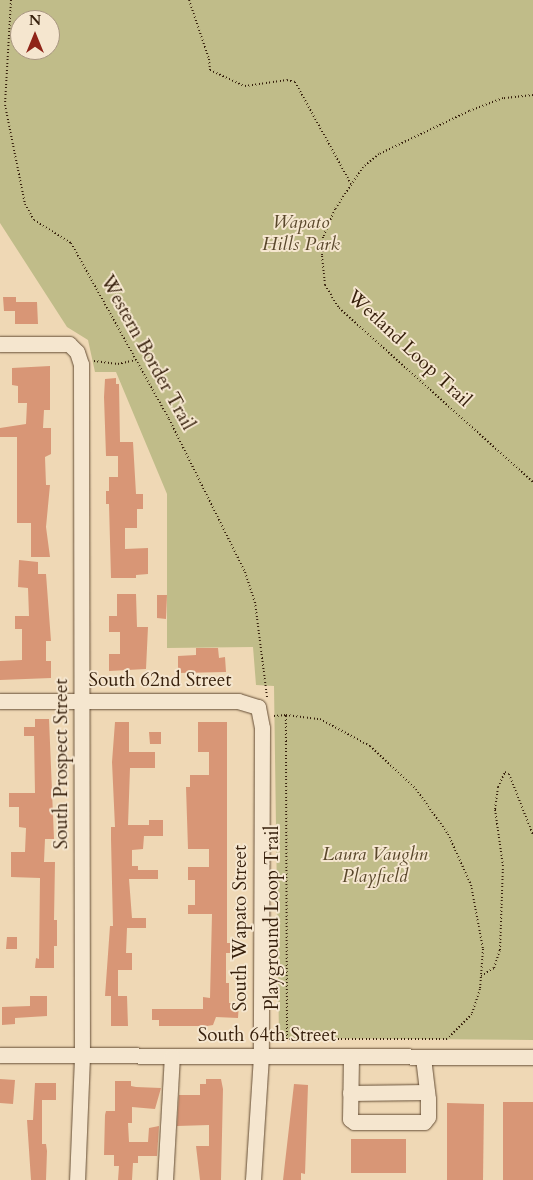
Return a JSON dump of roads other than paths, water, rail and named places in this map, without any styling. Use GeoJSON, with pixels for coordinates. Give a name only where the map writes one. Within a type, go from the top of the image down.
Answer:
{"type":"FeatureCollection","features":[{"type":"Feature","properties":{"kind":"street","name":"South Prospect Street"},"geometry":{"type":"LineString","coordinates":[[0,344],[66,344],[77,353],[83,702],[82,1057],[77,1180]]}},
{"type":"Feature","properties":{"kind":"street","name":"South 62nd Street"},"geometry":{"type":"LineString","coordinates":[[0,701],[238,701],[266,706]]}},
{"type":"Feature","properties":{"kind":"street","name":"South Wapato Street"},"geometry":{"type":"LineString","coordinates":[[253,1180],[261,1056],[262,728],[266,706]]}},
{"type":"Feature","properties":{"kind":"street","name":"South 64th Street"},"geometry":{"type":"LineString","coordinates":[[0,1055],[82,1057],[533,1057]]}},
{"type":"Feature","properties":{"kind":"street"},"geometry":{"type":"LineString","coordinates":[[165,1180],[172,1056]]}},
{"type":"Feature","properties":{"kind":"street"},"geometry":{"type":"LineString","coordinates":[[351,1057],[350,1119],[354,1122],[424,1122],[428,1117],[423,1057]]}},
{"type":"Feature","properties":{"kind":"street"},"geometry":{"type":"LineString","coordinates":[[350,1092],[427,1092]]}},
{"type":"Feature","properties":{"kind":"park label","name":"Wapato Hills Park"},"geometry":{"type":"Point","coordinates":[301,234]}},
{"type":"Feature","properties":{"kind":"park label","name":"Laura Vaughn Playfield"},"geometry":{"type":"Point","coordinates":[375,866]}}]}
